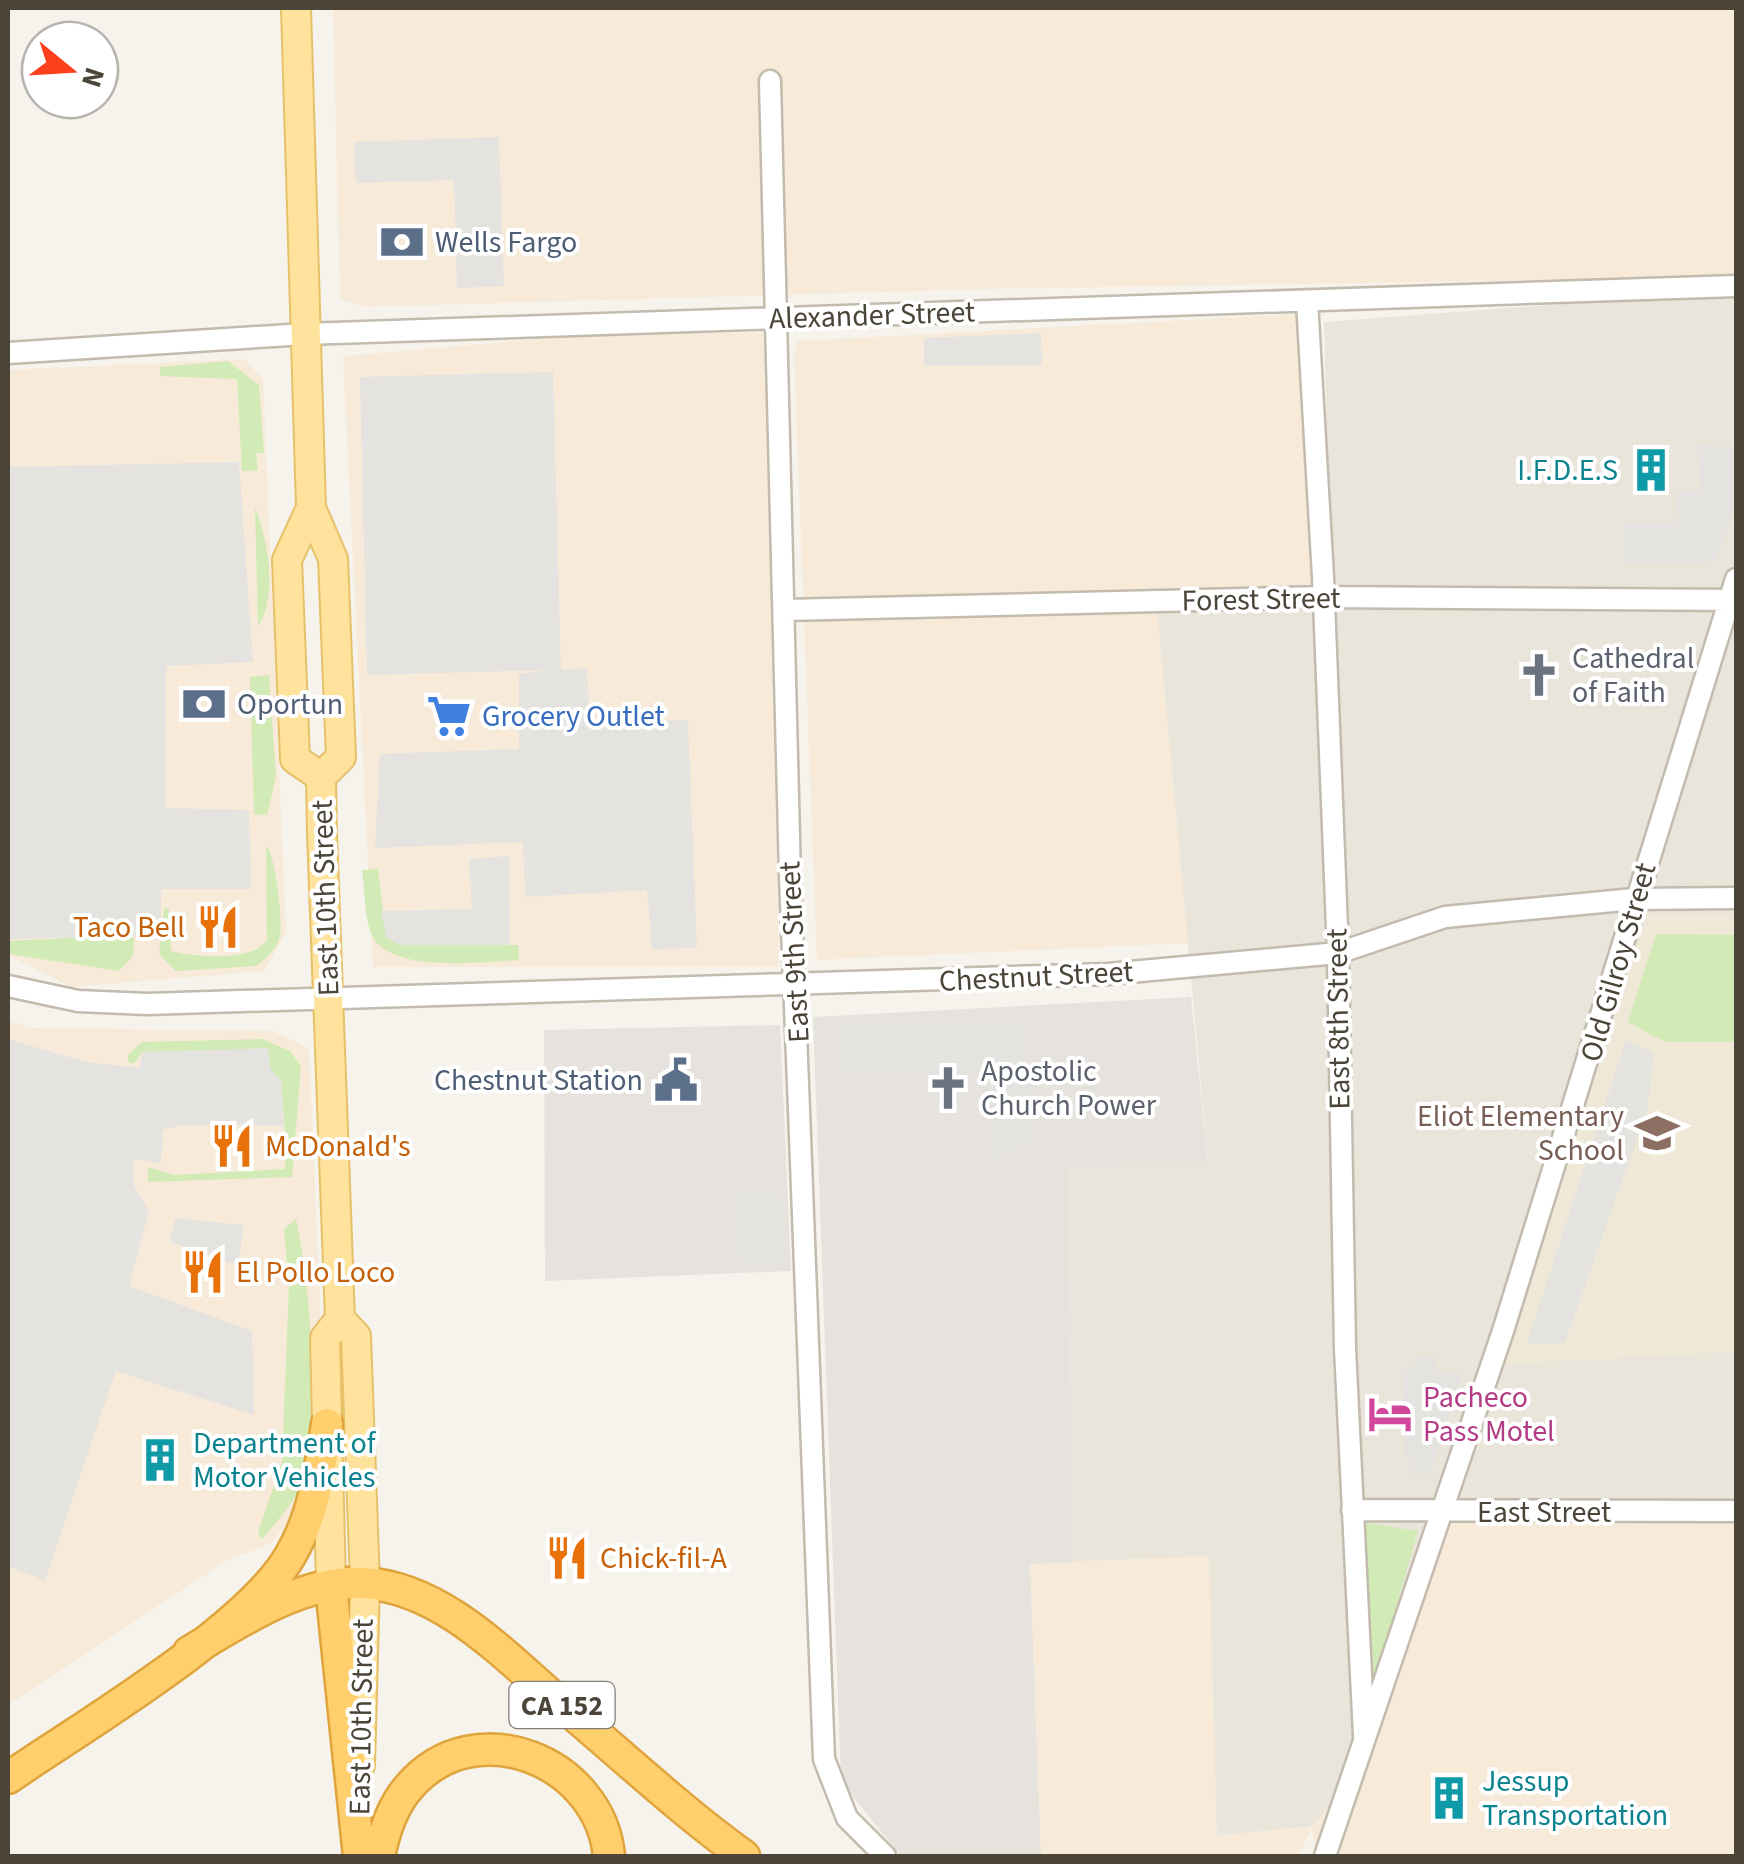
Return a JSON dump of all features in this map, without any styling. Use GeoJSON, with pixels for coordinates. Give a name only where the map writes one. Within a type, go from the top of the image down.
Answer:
{"type":"FeatureCollection","features":[{"type":"Feature","properties":{"kind":"highway"},"geometry":{"type":"LineString","coordinates":[[8,1778],[188,1652],[244,1607],[290,1557],[317,1492],[326,1424]]}},
{"type":"Feature","properties":{"kind":"highway","name":"CA 152"},"geometry":{"type":"LineString","coordinates":[[331,1586],[365,1582],[434,1604],[481,1636],[744,1856]]}},
{"type":"Feature","properties":{"kind":"highway"},"geometry":{"type":"LineString","coordinates":[[188,1652],[268,1608],[331,1586]]}},
{"type":"Feature","properties":{"kind":"highway","name":"East 10th Street"},"geometry":{"type":"LineString","coordinates":[[331,1586],[365,1850]]}},
{"type":"Feature","properties":{"kind":"highway"},"geometry":{"type":"LineString","coordinates":[[365,1850],[408,1787],[443,1762],[482,1749],[536,1757],[562,1772],[600,1819],[610,1856]]}},
{"type":"Feature","properties":{"kind":"main road","name":"East 10th Street"},"geometry":{"type":"LineString","coordinates":[[296,8],[310,508],[333,560],[341,757],[321,778],[340,1319],[325,1338],[331,1586]]}},
{"type":"Feature","properties":{"kind":"main road","name":"East 10th Street"},"geometry":{"type":"LineString","coordinates":[[310,508],[286,560],[295,759],[321,778]]}},
{"type":"Feature","properties":{"kind":"main road","name":"East 10th Street"},"geometry":{"type":"LineString","coordinates":[[340,1319],[356,1336],[365,1582],[365,1850]]}},
{"type":"Feature","properties":{"kind":"street","name":"East 9th Street"},"geometry":{"type":"LineString","coordinates":[[770,81],[790,877],[824,1759],[847,1818],[884,1856]]}},
{"type":"Feature","properties":{"kind":"street","name":"Alexander Street"},"geometry":{"type":"LineString","coordinates":[[8,354],[306,334],[1736,286]]}},
{"type":"Feature","properties":{"kind":"street","name":"East 8th Street"},"geometry":{"type":"LineString","coordinates":[[1306,301],[1338,954],[1345,1348],[1364,1736]]}},
{"type":"Feature","properties":{"kind":"street","name":"Old Gilroy Street"},"geometry":{"type":"LineString","coordinates":[[1325,1856],[1444,1513],[1598,1037],[1634,900],[1733,600],[1736,579]]}},
{"type":"Feature","properties":{"kind":"street","name":"Forest Street"},"geometry":{"type":"LineString","coordinates":[[786,610],[1323,598],[1733,600]]}},
{"type":"Feature","properties":{"kind":"street","name":"Chestnut Street"},"geometry":{"type":"LineString","coordinates":[[8,986],[103,1003],[796,987],[1108,974],[1338,954],[1445,917],[1634,900],[1736,898]]}},
{"type":"Feature","properties":{"kind":"street","name":"East Street"},"geometry":{"type":"LineString","coordinates":[[1352,1510],[1736,1511]]}},
{"type":"Feature","properties":{"kind":"shaded area"},"geometry":{"type":"Polygon","coordinates":[[[333,8],[1736,8],[1736,277],[986,289],[364,307],[340,299],[333,8]]]}},
{"type":"Feature","properties":{"kind":"shaded area"},"geometry":{"type":"Polygon","coordinates":[[[499,137],[504,286],[457,288],[454,180],[356,183],[354,142],[499,137]]]}},
{"type":"Feature","properties":{"kind":"shaded area"},"geometry":{"type":"Polygon","coordinates":[[[1736,291],[1736,1519],[1355,1776],[1313,1826],[1216,1836],[1209,1557],[1073,1562],[1068,1167],[1208,1162],[1156,601],[1331,585],[1324,322],[1736,291]]]}},
{"type":"Feature","properties":{"kind":"shaded area"},"geometry":{"type":"Polygon","coordinates":[[[1301,314],[1316,591],[1156,601],[1188,943],[817,960],[794,356],[797,341],[1301,314]]]}},
{"type":"Feature","properties":{"kind":"shaded area"},"geometry":{"type":"Polygon","coordinates":[[[765,333],[779,967],[373,967],[343,356],[596,334],[765,333]]]}},
{"type":"Feature","properties":{"kind":"shaded area"},"geometry":{"type":"Polygon","coordinates":[[[1041,333],[1042,365],[924,366],[924,338],[1041,333]]]}},
{"type":"Feature","properties":{"kind":"shaded area"},"geometry":{"type":"Polygon","coordinates":[[[244,359],[263,379],[286,933],[264,971],[70,987],[8,955],[8,370],[244,359]]]}},
{"type":"Feature","properties":{"kind":"shaded area"},"geometry":{"type":"Polygon","coordinates":[[[553,372],[561,670],[587,668],[590,723],[688,720],[697,948],[652,949],[647,890],[525,897],[523,842],[375,848],[380,754],[519,749],[519,674],[550,670],[367,675],[360,377],[553,372]]]}},
{"type":"Feature","properties":{"kind":"shaded area"},"geometry":{"type":"Polygon","coordinates":[[[1697,445],[1736,447],[1736,504],[1715,562],[1625,564],[1623,523],[1678,522],[1677,490],[1701,492],[1697,445]]]}},
{"type":"Feature","properties":{"kind":"shaded area"},"geometry":{"type":"Polygon","coordinates":[[[239,462],[253,662],[166,666],[165,808],[249,810],[251,889],[161,889],[161,941],[132,936],[10,939],[8,467],[239,462]]]}},
{"type":"Feature","properties":{"kind":"shaded area"},"geometry":{"type":"Polygon","coordinates":[[[509,856],[510,945],[400,945],[386,937],[381,911],[472,909],[469,859],[509,856]]]}},
{"type":"Feature","properties":{"kind":"shaded area","name":"Eliot Elementary School"},"geometry":{"type":"Polygon","coordinates":[[[1647,914],[1736,914],[1736,1352],[1503,1364],[1647,914]]]}},
{"type":"Feature","properties":{"kind":"shaded area"},"geometry":{"type":"Polygon","coordinates":[[[1191,997],[1208,1163],[1068,1167],[1073,1562],[1030,1564],[1041,1856],[901,1856],[841,1782],[813,1017],[1191,997]]]}},
{"type":"Feature","properties":{"kind":"shaded area"},"geometry":{"type":"Polygon","coordinates":[[[8,1021],[32,1028],[272,1031],[309,1048],[321,1327],[308,1492],[272,1543],[228,1560],[8,1705],[8,1021]]]}},
{"type":"Feature","properties":{"kind":"shaded area"},"geometry":{"type":"Polygon","coordinates":[[[981,1021],[1028,1024],[1031,1147],[1014,1148],[1003,1158],[990,1159],[987,1071],[836,1076],[836,1026],[981,1021]]]}},
{"type":"Feature","properties":{"kind":"shaded area"},"geometry":{"type":"Polygon","coordinates":[[[780,1025],[791,1271],[545,1281],[544,1030],[780,1025]]]}},
{"type":"Feature","properties":{"kind":"shaded area"},"geometry":{"type":"Polygon","coordinates":[[[8,1039],[86,1062],[139,1068],[143,1052],[268,1048],[270,1067],[281,1081],[284,1126],[182,1125],[163,1130],[161,1163],[133,1159],[134,1185],[149,1211],[129,1286],[252,1331],[254,1415],[116,1371],[45,1580],[8,1567],[8,1039]]]}},
{"type":"Feature","properties":{"kind":"shaded area"},"geometry":{"type":"Polygon","coordinates":[[[1626,1040],[1654,1053],[1648,1107],[1565,1343],[1526,1345],[1626,1040]]]}},
{"type":"Feature","properties":{"kind":"shaded area"},"geometry":{"type":"Polygon","coordinates":[[[781,1191],[785,1262],[738,1263],[733,1194],[781,1191]]]}},
{"type":"Feature","properties":{"kind":"shaded area"},"geometry":{"type":"Polygon","coordinates":[[[175,1218],[243,1225],[239,1266],[170,1242],[175,1218]]]}},
{"type":"Feature","properties":{"kind":"shaded area"},"geometry":{"type":"Polygon","coordinates":[[[1415,1356],[1435,1357],[1435,1372],[1463,1373],[1430,1474],[1410,1474],[1410,1457],[1405,1457],[1402,1369],[1414,1368],[1415,1356]]]}},
{"type":"Feature","properties":{"kind":"shaded area"},"geometry":{"type":"Polygon","coordinates":[[[1736,1519],[1736,1856],[1316,1856],[1312,1828],[1298,1856],[1041,1856],[1030,1563],[1209,1556],[1217,1836],[1313,1826],[1355,1776],[1443,1521],[1736,1519]]]}},
{"type":"Feature","properties":{"kind":"green space"},"geometry":{"type":"Polygon","coordinates":[[[228,361],[259,385],[264,453],[256,453],[258,470],[242,471],[237,379],[160,376],[160,367],[228,361]]]}},
{"type":"Feature","properties":{"kind":"green space"},"geometry":{"type":"Polygon","coordinates":[[[255,507],[269,568],[268,600],[258,626],[255,507]]]}},
{"type":"Feature","properties":{"kind":"green space"},"geometry":{"type":"Polygon","coordinates":[[[269,675],[276,776],[267,815],[254,814],[250,677],[269,675]]]}},
{"type":"Feature","properties":{"kind":"green space"},"geometry":{"type":"Polygon","coordinates":[[[266,845],[275,873],[280,915],[280,935],[274,949],[256,966],[176,971],[159,954],[164,908],[169,909],[171,951],[236,955],[267,940],[266,845]]]}},
{"type":"Feature","properties":{"kind":"green space"},"geometry":{"type":"Polygon","coordinates":[[[378,869],[386,937],[400,945],[518,945],[519,960],[437,963],[395,955],[380,946],[369,926],[362,870],[378,869]]]}},
{"type":"Feature","properties":{"kind":"green space"},"geometry":{"type":"Polygon","coordinates":[[[1656,934],[1736,935],[1736,1042],[1665,1042],[1628,1022],[1656,934]]]}},
{"type":"Feature","properties":{"kind":"green space"},"geometry":{"type":"Polygon","coordinates":[[[134,938],[133,956],[119,971],[8,954],[8,941],[134,938]]]}},
{"type":"Feature","properties":{"kind":"green space"},"geometry":{"type":"Polygon","coordinates":[[[262,1039],[290,1051],[301,1066],[292,1177],[148,1182],[148,1167],[175,1175],[284,1169],[287,1155],[281,1081],[143,1052],[133,1064],[128,1062],[128,1055],[142,1042],[262,1039]]]}},
{"type":"Feature","properties":{"kind":"green space"},"geometry":{"type":"Polygon","coordinates":[[[296,1219],[312,1356],[311,1431],[299,1489],[262,1539],[258,1532],[282,1462],[289,1284],[284,1229],[296,1219]]]}},
{"type":"Feature","properties":{"kind":"green space"},"geometry":{"type":"Polygon","coordinates":[[[1361,1522],[1418,1531],[1370,1697],[1361,1522]]]}},
{"type":"Feature","properties":{"kind":"place","name":"Wells Fargo"},"geometry":{"type":"Point","coordinates":[402,242]}},
{"type":"Feature","properties":{"kind":"place","name":"I.F.D.E.S"},"geometry":{"type":"Point","coordinates":[1651,470]}},
{"type":"Feature","properties":{"kind":"place","name":"Cathedral of Faith"},"geometry":{"type":"Point","coordinates":[1539,675]}},
{"type":"Feature","properties":{"kind":"place","name":"Oportun"},"geometry":{"type":"Point","coordinates":[204,704]}},
{"type":"Feature","properties":{"kind":"place","name":"Grocery Outlet"},"geometry":{"type":"Point","coordinates":[449,716]}},
{"type":"Feature","properties":{"kind":"place","name":"Taco Bell"},"geometry":{"type":"Point","coordinates":[218,927]}},
{"type":"Feature","properties":{"kind":"place","name":"Chestnut Station"},"geometry":{"type":"Point","coordinates":[676,1080]}},
{"type":"Feature","properties":{"kind":"place","name":"Apostolic Church Power"},"geometry":{"type":"Point","coordinates":[948,1088]}},
{"type":"Feature","properties":{"kind":"place","name":"Eliot Elementary School"},"geometry":{"type":"Point","coordinates":[1657,1133]}},
{"type":"Feature","properties":{"kind":"place","name":"McDonald's"},"geometry":{"type":"Point","coordinates":[232,1146]}},
{"type":"Feature","properties":{"kind":"place","name":"El Pollo Loco"},"geometry":{"type":"Point","coordinates":[203,1272]}},
{"type":"Feature","properties":{"kind":"place","name":"Pacheco Pass Motel"},"geometry":{"type":"Point","coordinates":[1390,1414]}},
{"type":"Feature","properties":{"kind":"place","name":"Department of Motor Vehicles"},"geometry":{"type":"Point","coordinates":[160,1460]}},
{"type":"Feature","properties":{"kind":"place","name":"Chick-fil-A"},"geometry":{"type":"Point","coordinates":[567,1558]}},
{"type":"Feature","properties":{"kind":"place","name":"Jessup Transportation"},"geometry":{"type":"Point","coordinates":[1449,1798]}}]}
